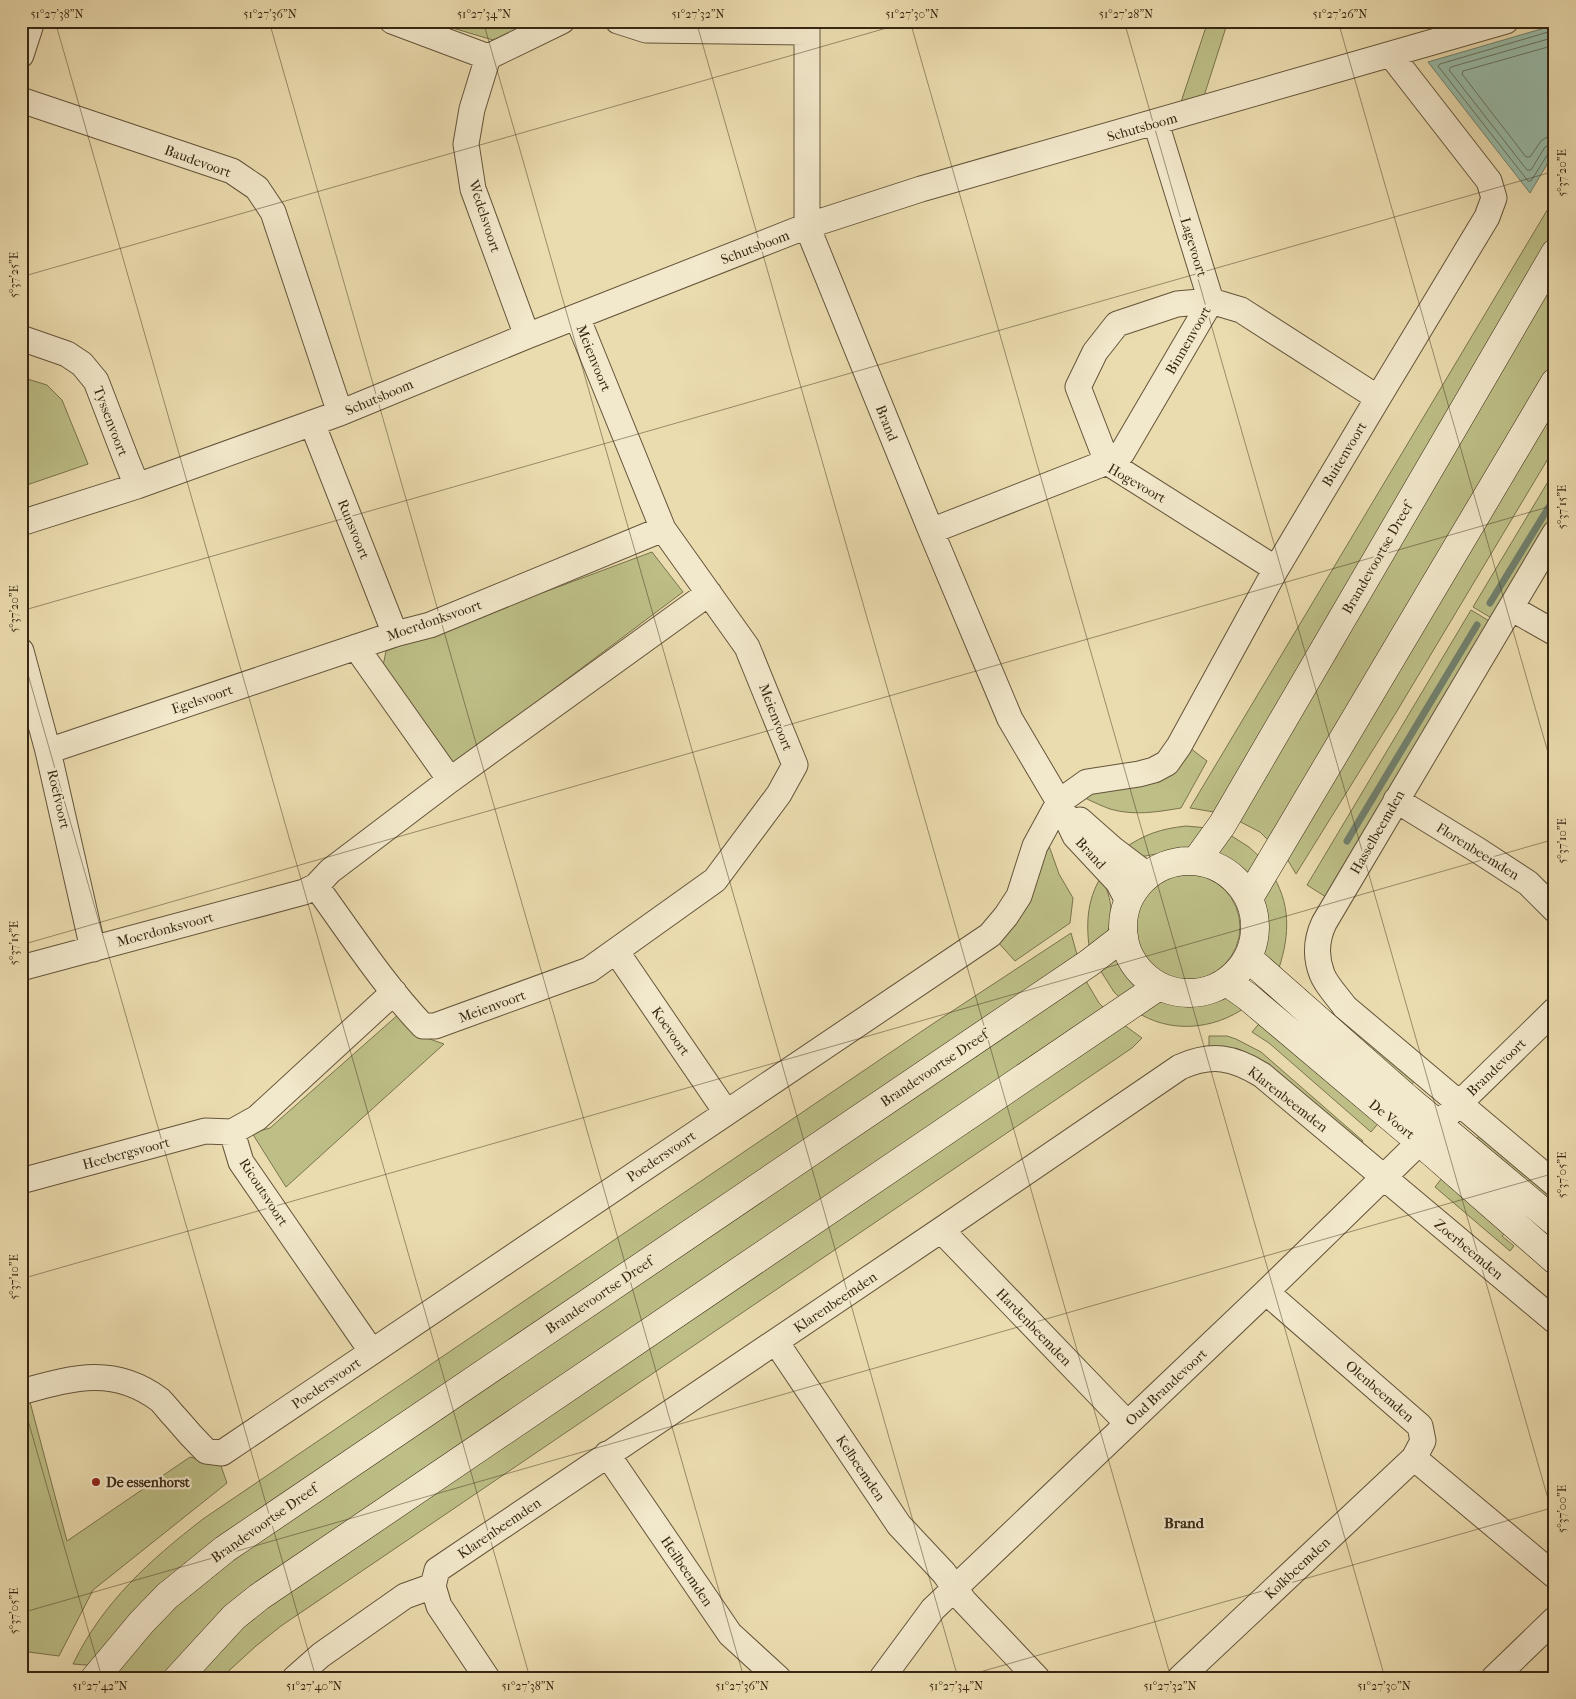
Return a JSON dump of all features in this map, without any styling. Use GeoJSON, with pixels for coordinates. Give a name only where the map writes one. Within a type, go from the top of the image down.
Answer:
{"type":"FeatureCollection","features":[{"type":"Feature","properties":{"kind":"main road","name":"Brandevoortse Dreef"},"geometry":{"type":"LineString","coordinates":[[1196,861],[1222,825],[1555,253]]}},
{"type":"Feature","properties":{"kind":"main road"},"geometry":{"type":"LineString","coordinates":[[1249,898],[1555,382]]}},
{"type":"Feature","properties":{"kind":"main road"},"geometry":{"type":"LineString","coordinates":[[1179,861],[1196,861],[1218,867],[1236,880],[1249,898],[1255,918],[1254,938],[1248,958],[1239,971],[1227,982],[1205,991],[1182,993],[1159,986],[1142,973],[1130,956],[1124,936],[1123,918],[1128,901],[1136,887],[1147,876],[1162,866],[1179,861]]}},
{"type":"Feature","properties":{"kind":"main road","name":"Brandevoortse Dreef"},"geometry":{"type":"LineString","coordinates":[[95,1678],[141,1623],[167,1596],[225,1549],[1089,963],[1124,936]]}},
{"type":"Feature","properties":{"kind":"main road","name":"De Voort"},"geometry":{"type":"LineString","coordinates":[[1248,958],[1429,1133],[1555,1260]]}},
{"type":"Feature","properties":{"kind":"main road","name":"De Voort"},"geometry":{"type":"LineString","coordinates":[[1227,982],[1429,1133],[1555,1222]]}},
{"type":"Feature","properties":{"kind":"main road"},"geometry":{"type":"LineString","coordinates":[[178,1678],[234,1618],[259,1597],[1159,986]]}},
{"type":"Feature","properties":{"kind":"street"},"geometry":{"type":"LineString","coordinates":[[21,55],[32,21]]}},
{"type":"Feature","properties":{"kind":"street"},"geometry":{"type":"LineString","coordinates":[[392,21],[488,57],[562,21]]}},
{"type":"Feature","properties":{"kind":"street"},"geometry":{"type":"LineString","coordinates":[[618,21],[646,30],[807,27]]}},
{"type":"Feature","properties":{"kind":"street","name":"Schutsboom"},"geometry":{"type":"LineString","coordinates":[[21,523],[138,486],[340,414],[527,336],[807,226],[921,189],[1506,21]]}},
{"type":"Feature","properties":{"kind":"street","name":"Brand"},"geometry":{"type":"LineString","coordinates":[[807,27],[807,226],[1010,719],[1059,802],[1075,836],[1118,882],[1128,901]]}},
{"type":"Feature","properties":{"kind":"street","name":"Buitenvoort"},"geometry":{"type":"LineString","coordinates":[[1059,802],[1087,782],[1139,774],[1154,770],[1167,763],[1179,746],[1276,569],[1488,217],[1494,198],[1489,181],[1391,55]]}},
{"type":"Feature","properties":{"kind":"street","name":"Wedelsvoort"},"geometry":{"type":"LineString","coordinates":[[488,57],[472,109],[466,144],[474,189],[527,336]]}},
{"type":"Feature","properties":{"kind":"street","name":"Baudevoort"},"geometry":{"type":"LineString","coordinates":[[21,100],[232,172],[257,188],[273,212],[340,414]]}},
{"type":"Feature","properties":{"kind":"street","name":"Lagevoort"},"geometry":{"type":"LineString","coordinates":[[1156,123],[1211,301]]}},
{"type":"Feature","properties":{"kind":"street"},"geometry":{"type":"LineString","coordinates":[[1211,301],[1241,310],[1378,398]]}},
{"type":"Feature","properties":{"kind":"street","name":"Binnenvoort"},"geometry":{"type":"LineString","coordinates":[[1211,301],[1122,453],[1107,462],[1078,387],[1095,352],[1117,324],[1177,304],[1211,301]]}},
{"type":"Feature","properties":{"kind":"street","name":"Meienvoort"},"geometry":{"type":"LineString","coordinates":[[394,992],[423,1026],[436,1026],[589,970],[715,880],[779,794],[794,765],[747,647],[663,529],[577,317]]}},
{"type":"Feature","properties":{"kind":"street","name":"Tyssenvoort"},"geometry":{"type":"LineString","coordinates":[[21,338],[67,354],[82,364],[96,382],[138,486]]}},
{"type":"Feature","properties":{"kind":"street","name":"Runsvoort"},"geometry":{"type":"LineString","coordinates":[[312,423],[395,634]]}},
{"type":"Feature","properties":{"kind":"street","name":"Hogevoort"},"geometry":{"type":"LineString","coordinates":[[931,531],[1107,462],[1276,569]]}},
{"type":"Feature","properties":{"kind":"street","name":"Moerdonksvoort"},"geometry":{"type":"LineString","coordinates":[[356,647],[430,625],[663,529]]}},
{"type":"Feature","properties":{"kind":"street","name":"Hasselbeemden"},"geometry":{"type":"LineString","coordinates":[[1555,533],[1324,923],[1318,937],[1317,946],[1322,974],[1345,1007],[1555,1184]]}},
{"type":"Feature","properties":{"kind":"street","name":"Moerdonksvoort"},"geometry":{"type":"LineString","coordinates":[[21,968],[304,892],[316,886],[330,871],[450,780],[709,593]]}},
{"type":"Feature","properties":{"kind":"street"},"geometry":{"type":"LineString","coordinates":[[1511,608],[1555,633]]}},
{"type":"Feature","properties":{"kind":"street"},"geometry":{"type":"LineString","coordinates":[[356,647],[450,780]]}},
{"type":"Feature","properties":{"kind":"street","name":"Egelsvoort"},"geometry":{"type":"LineString","coordinates":[[48,750],[356,647]]}},
{"type":"Feature","properties":{"kind":"street","name":"Roefvoort"},"geometry":{"type":"LineString","coordinates":[[21,651],[48,750],[93,948]]}},
{"type":"Feature","properties":{"kind":"street","name":"Florenbeemden"},"geometry":{"type":"LineString","coordinates":[[1396,800],[1528,883],[1555,910]]}},
{"type":"Feature","properties":{"kind":"street","name":"Brand"},"geometry":{"type":"LineString","coordinates":[[1059,802],[1147,876]]}},
{"type":"Feature","properties":{"kind":"street","name":"Poedersvoort"},"geometry":{"type":"LineString","coordinates":[[21,1392],[59,1382],[90,1377],[121,1381],[141,1389],[161,1401],[206,1451],[222,1453],[990,935],[1006,916],[1019,896],[1035,846],[1059,802]]}},
{"type":"Feature","properties":{"kind":"street"},"geometry":{"type":"LineString","coordinates":[[232,1132],[257,1118],[394,992],[316,886]]}},
{"type":"Feature","properties":{"kind":"street","name":"Koevoort"},"geometry":{"type":"LineString","coordinates":[[616,951],[726,1112]]}},
{"type":"Feature","properties":{"kind":"street","name":"Brandevoort"},"geometry":{"type":"LineString","coordinates":[[1458,1103],[1555,1010]]}},
{"type":"Feature","properties":{"kind":"street","name":"Klarenbeemden"},"geometry":{"type":"LineString","coordinates":[[433,1586],[437,1570],[1180,1067],[1201,1059],[1230,1060],[1244,1064],[1262,1075],[1384,1177]]}},
{"type":"Feature","properties":{"kind":"street","name":"Oud Brandevoort"},"geometry":{"type":"LineString","coordinates":[[882,1678],[933,1609],[955,1587],[1266,1292],[1458,1103]]}},
{"type":"Feature","properties":{"kind":"street","name":"Heebergsvoort"},"geometry":{"type":"LineString","coordinates":[[21,1182],[205,1131],[232,1132]]}},
{"type":"Feature","properties":{"kind":"street","name":"Ricoutsvoort"},"geometry":{"type":"LineString","coordinates":[[232,1132],[241,1162],[372,1352]]}},
{"type":"Feature","properties":{"kind":"street","name":"Zoerbeemden"},"geometry":{"type":"LineString","coordinates":[[1384,1177],[1555,1321]]}},
{"type":"Feature","properties":{"kind":"street","name":"Hardenbeemden"},"geometry":{"type":"LineString","coordinates":[[941,1230],[1127,1423]]}},
{"type":"Feature","properties":{"kind":"street","name":"Olenbeemden"},"geometry":{"type":"LineString","coordinates":[[1266,1292],[1420,1426],[1424,1441],[1414,1458]]}},
{"type":"Feature","properties":{"kind":"street","name":"Kelbeemden"},"geometry":{"type":"LineString","coordinates":[[776,1342],[899,1525],[944,1573],[964,1601],[1037,1678]]}},
{"type":"Feature","properties":{"kind":"street","name":"Heilbeemden"},"geometry":{"type":"LineString","coordinates":[[608,1454],[730,1634],[778,1678]]}},
{"type":"Feature","properties":{"kind":"street"},"geometry":{"type":"LineString","coordinates":[[1414,1458],[1555,1576]]}},
{"type":"Feature","properties":{"kind":"street","name":"Kolkbeemden"},"geometry":{"type":"LineString","coordinates":[[1180,1678],[1414,1458]]}},
{"type":"Feature","properties":{"kind":"street"},"geometry":{"type":"LineString","coordinates":[[295,1678],[320,1655],[406,1596],[433,1586],[439,1606],[487,1678]]}},
{"type":"Feature","properties":{"kind":"street"},"geometry":{"type":"LineString","coordinates":[[1494,1678],[1555,1620]]}},
{"type":"Feature","properties":{"kind":"green space"},"geometry":{"type":"Polygon","coordinates":[[[429,21],[539,21],[504,38],[493,40],[429,21]]]}},
{"type":"Feature","properties":{"kind":"green space"},"geometry":{"type":"Polygon","coordinates":[[[1208,21],[1228,21],[1204,96],[1181,102],[1208,21]]]}},
{"type":"Feature","properties":{"kind":"green space"},"geometry":{"type":"Polygon","coordinates":[[[1555,197],[1555,253],[1214,812],[1190,808],[1555,197]]]}},
{"type":"Feature","properties":{"kind":"green space"},"geometry":{"type":"Polygon","coordinates":[[[1555,276],[1555,370],[1273,845],[1260,832],[1233,818],[1555,276]]]}},
{"type":"Feature","properties":{"kind":"green space"},"geometry":{"type":"Polygon","coordinates":[[[21,377],[47,385],[62,400],[88,464],[21,487],[21,377]]]}},
{"type":"Feature","properties":{"kind":"green space"},"geometry":{"type":"Polygon","coordinates":[[[1555,393],[1555,447],[1397,711],[1296,874],[1283,852],[1555,393]]]}},
{"type":"Feature","properties":{"kind":"green space"},"geometry":{"type":"Polygon","coordinates":[[[1555,470],[1555,515],[1493,619],[1473,607],[1555,470]]]}},
{"type":"Feature","properties":{"kind":"green space"},"geometry":{"type":"Polygon","coordinates":[[[652,552],[683,592],[454,764],[383,666],[386,651],[652,552]]]}},
{"type":"Feature","properties":{"kind":"green space"},"geometry":{"type":"Polygon","coordinates":[[[1471,610],[1491,622],[1326,897],[1307,885],[1471,610]]]}},
{"type":"Feature","properties":{"kind":"green space"},"geometry":{"type":"Polygon","coordinates":[[[1190,748],[1207,761],[1181,808],[1137,813],[1110,809],[1085,798],[1091,791],[1190,748]]]}},
{"type":"Feature","properties":{"kind":"green space"},"geometry":{"type":"Polygon","coordinates":[[[1186,826],[1208,828],[1195,846],[1146,856],[1135,856],[1123,849],[1153,833],[1186,826]]]}},
{"type":"Feature","properties":{"kind":"green space"},"geometry":{"type":"Polygon","coordinates":[[[1230,835],[1249,847],[1263,860],[1247,877],[1229,863],[1208,852],[1230,835]]]}},
{"type":"Feature","properties":{"kind":"green space"},"geometry":{"type":"Polygon","coordinates":[[[1048,843],[1059,874],[1073,898],[1070,923],[1015,961],[997,941],[1048,843]]]}},
{"type":"Feature","properties":{"kind":"green space"},"geometry":{"type":"Polygon","coordinates":[[[1270,871],[1282,894],[1285,906],[1287,931],[1279,968],[1266,962],[1261,948],[1265,925],[1261,895],[1270,871]]]}},
{"type":"Feature","properties":{"kind":"green space"},"geometry":{"type":"Polygon","coordinates":[[[1187,874],[1207,878],[1225,889],[1236,907],[1240,927],[1236,947],[1225,965],[1207,976],[1187,980],[1167,976],[1149,965],[1138,947],[1134,927],[1138,907],[1149,889],[1167,878],[1187,874]]]}},
{"type":"Feature","properties":{"kind":"green space"},"geometry":{"type":"Polygon","coordinates":[[[1101,877],[1111,905],[1111,921],[1105,938],[1090,954],[1088,914],[1092,896],[1101,877]]]}},
{"type":"Feature","properties":{"kind":"green space"},"geometry":{"type":"Polygon","coordinates":[[[1071,933],[1079,962],[221,1544],[99,1666],[73,1664],[99,1621],[129,1584],[165,1550],[203,1519],[928,1027],[1071,933]]]}},
{"type":"Feature","properties":{"kind":"green space"},"geometry":{"type":"Polygon","coordinates":[[[1115,953],[1129,977],[1141,989],[1124,1002],[1114,992],[1097,965],[1115,953]]]}},
{"type":"Feature","properties":{"kind":"green space"},"geometry":{"type":"Polygon","coordinates":[[[1083,976],[1099,1003],[1109,1013],[167,1678],[132,1678],[112,1669],[171,1600],[1083,976]]]}},
{"type":"Feature","properties":{"kind":"green space"},"geometry":{"type":"Polygon","coordinates":[[[1227,998],[1246,1007],[1220,1021],[1206,1024],[1177,1026],[1148,1018],[1135,1011],[1160,1000],[1190,1004],[1227,998]]]}},
{"type":"Feature","properties":{"kind":"green space"},"geometry":{"type":"Polygon","coordinates":[[[1335,1009],[1417,1078],[1406,1091],[1353,1032],[1331,1013],[1335,1009]]]}},
{"type":"Feature","properties":{"kind":"green space"},"geometry":{"type":"Polygon","coordinates":[[[400,1013],[418,1035],[444,1044],[286,1187],[252,1133],[270,1128],[400,1013]]]}},
{"type":"Feature","properties":{"kind":"green space"},"geometry":{"type":"Polygon","coordinates":[[[1263,1019],[1381,1120],[1371,1132],[1269,1043],[1252,1032],[1263,1019]]]}},
{"type":"Feature","properties":{"kind":"green space"},"geometry":{"type":"Polygon","coordinates":[[[1120,1022],[1142,1038],[1132,1048],[281,1626],[221,1678],[187,1678],[263,1600],[1120,1022]]]}},
{"type":"Feature","properties":{"kind":"green space"},"geometry":{"type":"Polygon","coordinates":[[[1209,1036],[1227,1036],[1261,1052],[1363,1141],[1357,1148],[1209,1052],[1209,1036]]]}},
{"type":"Feature","properties":{"kind":"green space"},"geometry":{"type":"Polygon","coordinates":[[[1481,1134],[1555,1197],[1555,1217],[1471,1145],[1481,1134]]]}},
{"type":"Feature","properties":{"kind":"green space"},"geometry":{"type":"Polygon","coordinates":[[[1445,1174],[1509,1228],[1502,1236],[1514,1246],[1510,1251],[1435,1187],[1445,1174]]]}},
{"type":"Feature","properties":{"kind":"green space"},"geometry":{"type":"Polygon","coordinates":[[[30,1402],[67,1541],[190,1457],[221,1466],[227,1483],[93,1590],[59,1656],[21,1651],[21,1405],[30,1402]]]}},
{"type":"Feature","properties":{"kind":"water"},"geometry":{"type":"Polygon","coordinates":[[[1555,25],[1555,151],[1530,193],[1428,62],[1555,25]]]}},
{"type":"Feature","properties":{"kind":"waterway"},"geometry":{"type":"LineString","coordinates":[[1490,603],[1555,497]]}},
{"type":"Feature","properties":{"kind":"waterway"},"geometry":{"type":"LineString","coordinates":[[1347,841],[1477,625]]}},
{"type":"Feature","properties":{"kind":"place","name":"De essenhorst"},"geometry":{"type":"Point","coordinates":[96,1482]}},
{"type":"Feature","properties":{"kind":"district","name":"Brand"},"geometry":{"type":"Point","coordinates":[1184,1523]}}]}
